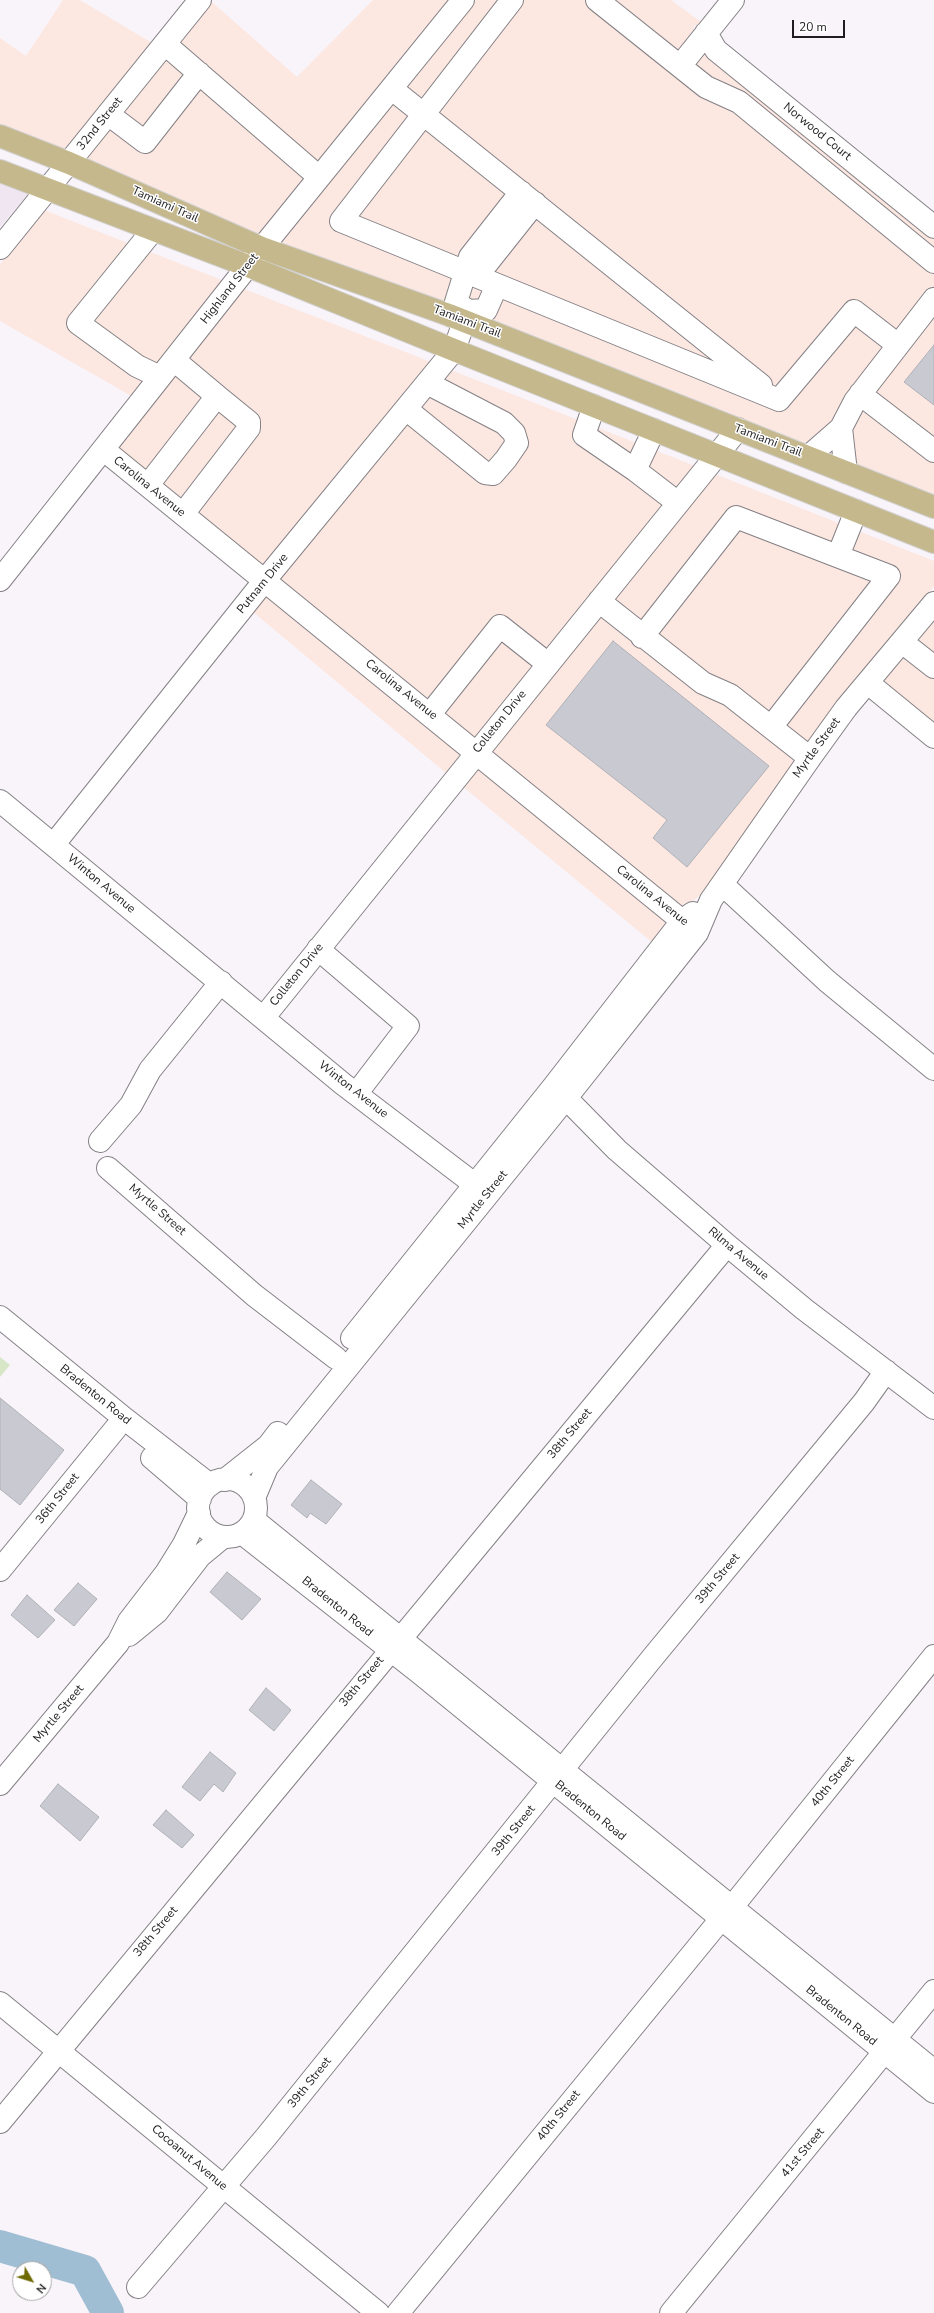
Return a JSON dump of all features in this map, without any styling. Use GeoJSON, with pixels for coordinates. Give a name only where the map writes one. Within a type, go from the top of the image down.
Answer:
{"type":"FeatureCollection","features":[{"type":"Feature","properties":{"kind":"main road","name":"Tamiami Trail"},"geometry":{"type":"LineString","coordinates":[[0,136],[69,163],[262,248],[466,316],[738,429],[934,507]]}},
{"type":"Feature","properties":{"kind":"main road"},"geometry":{"type":"LineString","coordinates":[[0,171],[248,266],[934,542]]}},
{"type":"Feature","properties":{"kind":"street","name":"32nd Street"},"geometry":{"type":"LineString","coordinates":[[0,248],[200,0]]}},
{"type":"Feature","properties":{"kind":"street","name":"Highland Street"},"geometry":{"type":"LineString","coordinates":[[0,580],[262,248],[464,0]]}},
{"type":"Feature","properties":{"kind":"street"},"geometry":{"type":"LineString","coordinates":[[512,0],[341,221],[779,400]]}},
{"type":"Feature","properties":{"kind":"street"},"geometry":{"type":"LineString","coordinates":[[597,0],[706,87],[739,102],[934,262]]}},
{"type":"Feature","properties":{"kind":"street"},"geometry":{"type":"LineString","coordinates":[[680,66],[733,0]]}},
{"type":"Feature","properties":{"kind":"street","name":"Norwood Court"},"geometry":{"type":"LineString","coordinates":[[706,33],[716,50],[934,227]]}},
{"type":"Feature","properties":{"kind":"street"},"geometry":{"type":"LineString","coordinates":[[164,44],[319,177]]}},
{"type":"Feature","properties":{"kind":"street"},"geometry":{"type":"LineString","coordinates":[[108,114],[145,142],[199,73]]}},
{"type":"Feature","properties":{"kind":"street"},"geometry":{"type":"LineString","coordinates":[[392,89],[779,400]]}},
{"type":"Feature","properties":{"kind":"street"},"geometry":{"type":"LineString","coordinates":[[497,285],[486,310],[466,316],[456,302],[472,274],[470,257],[528,198]]}},
{"type":"Feature","properties":{"kind":"street"},"geometry":{"type":"LineString","coordinates":[[153,230],[78,323],[137,366],[160,378]]}},
{"type":"Feature","properties":{"kind":"street"},"geometry":{"type":"LineString","coordinates":[[809,456],[842,428],[860,394],[934,299]]}},
{"type":"Feature","properties":{"kind":"street"},"geometry":{"type":"LineString","coordinates":[[779,400],[854,311],[898,345]]}},
{"type":"Feature","properties":{"kind":"street","name":"Putnam Drive"},"geometry":{"type":"LineString","coordinates":[[54,844],[265,580],[454,350],[466,316]]}},
{"type":"Feature","properties":{"kind":"street"},"geometry":{"type":"LineString","coordinates":[[174,360],[249,422],[249,428],[183,514]]}},
{"type":"Feature","properties":{"kind":"street"},"geometry":{"type":"LineString","coordinates":[[406,409],[485,473],[493,474],[506,459],[517,443],[514,433],[504,423],[428,383]]}},
{"type":"Feature","properties":{"kind":"street"},"geometry":{"type":"LineString","coordinates":[[860,394],[934,451]]}},
{"type":"Feature","properties":{"kind":"street"},"geometry":{"type":"LineString","coordinates":[[148,485],[217,396]]}},
{"type":"Feature","properties":{"kind":"street"},"geometry":{"type":"LineString","coordinates":[[594,406],[584,435],[635,470],[678,503]]}},
{"type":"Feature","properties":{"kind":"street"},"geometry":{"type":"LineString","coordinates":[[842,428],[846,472]]}},
{"type":"Feature","properties":{"kind":"street","name":"Colleton Drive"},"geometry":{"type":"LineString","coordinates":[[264,1017],[476,752],[738,429]]}},
{"type":"Feature","properties":{"kind":"street"},"geometry":{"type":"LineString","coordinates":[[635,470],[654,430]]}},
{"type":"Feature","properties":{"kind":"street","name":"Carolina Avenue"},"geometry":{"type":"LineString","coordinates":[[104,450],[690,927]]}},
{"type":"Feature","properties":{"kind":"street"},"geometry":{"type":"LineString","coordinates":[[838,556],[856,511]]}},
{"type":"Feature","properties":{"kind":"street"},"geometry":{"type":"LineString","coordinates":[[642,637],[736,517],[889,576],[771,727]]}},
{"type":"Feature","properties":{"kind":"street"},"geometry":{"type":"LineString","coordinates":[[599,601],[642,637],[703,683],[730,695],[810,758]]}},
{"type":"Feature","properties":{"kind":"street","name":"Myrtle Street"},"geometry":{"type":"LineString","coordinates":[[118,1643],[129,1621],[166,1573],[184,1544],[208,1494],[268,1446],[336,1358],[481,1189],[560,1092],[717,893],[752,839],[846,708],[934,603]]}},
{"type":"Feature","properties":{"kind":"street"},"geometry":{"type":"LineString","coordinates":[[430,714],[500,626],[548,664]]}},
{"type":"Feature","properties":{"kind":"street"},"geometry":{"type":"LineString","coordinates":[[902,642],[934,667]]}},
{"type":"Feature","properties":{"kind":"street"},"geometry":{"type":"LineString","coordinates":[[868,683],[934,736]]}},
{"type":"Feature","properties":{"kind":"street","name":"Winton Avenue"},"geometry":{"type":"LineString","coordinates":[[0,801],[356,1094],[481,1189]]}},
{"type":"Feature","properties":{"kind":"street"},"geometry":{"type":"LineString","coordinates":[[717,893],[828,981],[934,1069]]}},
{"type":"Feature","properties":{"kind":"street"},"geometry":{"type":"LineString","coordinates":[[318,949],[408,1026],[356,1094]]}},
{"type":"Feature","properties":{"kind":"street"},"geometry":{"type":"LineString","coordinates":[[100,1142],[132,1105],[150,1070],[220,982]]}},
{"type":"Feature","properties":{"kind":"street","name":"Rilma Avenue"},"geometry":{"type":"LineString","coordinates":[[560,1092],[617,1150],[727,1245],[804,1309],[934,1408]]}},
{"type":"Feature","properties":{"kind":"street","name":"Myrtle Street"},"geometry":{"type":"LineString","coordinates":[[108,1168],[254,1295],[336,1358]]}},
{"type":"Feature","properties":{"kind":"street","name":"Myrtle Street"},"geometry":{"type":"LineString","coordinates":[[254,1498],[267,1468],[481,1189]]}},
{"type":"Feature","properties":{"kind":"street","name":"38th Street"},"geometry":{"type":"LineString","coordinates":[[0,2122],[58,2050],[727,1245]]}},
{"type":"Feature","properties":{"kind":"street","name":"Bradenton Road"},"geometry":{"type":"LineString","coordinates":[[0,1317],[125,1419],[208,1494]]}},
{"type":"Feature","properties":{"kind":"street","name":"Bradenton Road"},"geometry":{"type":"LineString","coordinates":[[0,1335],[116,1428],[208,1494]]}},
{"type":"Feature","properties":{"kind":"street","name":"39th Street"},"geometry":{"type":"LineString","coordinates":[[138,2287],[266,2137],[558,1775],[864,1402],[886,1371]]}},
{"type":"Feature","properties":{"kind":"street","name":"36th Street"},"geometry":{"type":"LineString","coordinates":[[0,1570],[116,1428]]}},
{"type":"Feature","properties":{"kind":"street","name":"Bradenton Road"},"geometry":{"type":"LineString","coordinates":[[208,1494],[237,1481],[245,1485],[254,1498]]}},
{"type":"Feature","properties":{"kind":"street","name":"Bradenton Road"},"geometry":{"type":"LineString","coordinates":[[208,1494],[203,1525],[209,1531],[240,1530],[396,1644],[890,2046],[934,2092]]}},
{"type":"Feature","properties":{"kind":"street"},"geometry":{"type":"LineString","coordinates":[[240,1530],[256,1510],[254,1498]]}},
{"type":"Feature","properties":{"kind":"street","name":"Myrtle Street"},"geometry":{"type":"LineString","coordinates":[[0,1784],[118,1643],[157,1612],[200,1556],[240,1530]]}},
{"type":"Feature","properties":{"kind":"street","name":"40th Street"},"geometry":{"type":"LineString","coordinates":[[398,2313],[727,1913],[934,1656]]}},
{"type":"Feature","properties":{"kind":"street","name":"41st Street"},"geometry":{"type":"LineString","coordinates":[[671,2313],[934,1991]]}},
{"type":"Feature","properties":{"kind":"street","name":"Cocoanut Avenue"},"geometry":{"type":"LineString","coordinates":[[0,2003],[378,2313]]}},
{"type":"Feature","properties":{"kind":"street","name":"Bradenton Road"},"geometry":{"type":"LineString","coordinates":[[890,2046],[934,2071]]}},
{"type":"Feature","properties":{"kind":"shaded area"},"geometry":{"type":"Polygon","coordinates":[[[63,0],[80,0],[152,43],[65,152],[0,126],[0,38],[26,56],[63,0]]]}},
{"type":"Feature","properties":{"kind":"shaded area"},"geometry":{"type":"Polygon","coordinates":[[[373,0],[450,0],[258,236],[85,160],[212,2],[297,77],[373,0]]]}},
{"type":"Feature","properties":{"kind":"shaded area"},"geometry":{"type":"Polygon","coordinates":[[[476,0],[671,0],[701,22],[693,27],[710,57],[934,238],[934,497],[742,421],[735,416],[734,418],[278,244],[476,0]]]}},
{"type":"Feature","properties":{"kind":"shaded area"},"geometry":{"type":"Polygon","coordinates":[[[0,183],[28,194],[0,227],[0,183]]]}},
{"type":"Feature","properties":{"kind":"shaded area"},"geometry":{"type":"Polygon","coordinates":[[[44,210],[224,281],[133,397],[0,321],[0,264],[44,210]]]}},
{"type":"Feature","properties":{"kind":"shaded area"},"geometry":{"type":"Polygon","coordinates":[[[244,289],[431,362],[263,567],[117,449],[244,289]]]}},
{"type":"Feature","properties":{"kind":"shaded area"},"geometry":{"type":"Polygon","coordinates":[[[451,370],[695,466],[474,738],[279,579],[451,370]]]}},
{"type":"Feature","properties":{"kind":"shaded area"},"geometry":{"type":"Polygon","coordinates":[[[715,474],[934,561],[934,586],[838,702],[703,893],[682,909],[489,751],[715,474]]]}},
{"type":"Feature","properties":{"kind":"shaded area"},"geometry":{"type":"Polygon","coordinates":[[[268,594],[462,753],[446,773],[253,612],[268,594]]]}},
{"type":"Feature","properties":{"kind":"shaded area"},"geometry":{"type":"Polygon","coordinates":[[[934,618],[934,725],[882,682],[934,618]]]}},
{"type":"Feature","properties":{"kind":"shaded area"},"geometry":{"type":"Polygon","coordinates":[[[478,766],[669,922],[653,943],[462,786],[478,766]]]}},
{"type":"Feature","properties":{"kind":"green space"},"geometry":{"type":"Polygon","coordinates":[[[0,1357],[10,1365],[0,1377],[0,1357]]]}},
{"type":"Feature","properties":{"kind":"building"},"geometry":{"type":"Polygon","coordinates":[[[934,345],[934,405],[904,382],[934,345]]]}},
{"type":"Feature","properties":{"kind":"building"},"geometry":{"type":"Polygon","coordinates":[[[613,641],[769,766],[687,867],[653,838],[667,820],[546,725],[613,641]]]}},
{"type":"Feature","properties":{"kind":"building"},"geometry":{"type":"Polygon","coordinates":[[[0,1398],[64,1450],[20,1505],[0,1489],[0,1398]]]}},
{"type":"Feature","properties":{"kind":"building"},"geometry":{"type":"Polygon","coordinates":[[[311,1480],[342,1504],[326,1524],[310,1513],[307,1518],[291,1505],[311,1480]]]}},
{"type":"Feature","properties":{"kind":"building"},"geometry":{"type":"Polygon","coordinates":[[[227,1572],[261,1599],[242,1620],[210,1592],[227,1572]]]}},
{"type":"Feature","properties":{"kind":"building"},"geometry":{"type":"Polygon","coordinates":[[[78,1583],[97,1599],[74,1626],[54,1610],[78,1583]]]}},
{"type":"Feature","properties":{"kind":"building"},"geometry":{"type":"Polygon","coordinates":[[[27,1595],[55,1620],[38,1638],[11,1615],[27,1595]]]}},
{"type":"Feature","properties":{"kind":"building"},"geometry":{"type":"Polygon","coordinates":[[[266,1688],[291,1710],[274,1731],[249,1710],[266,1688]]]}},
{"type":"Feature","properties":{"kind":"building"},"geometry":{"type":"Polygon","coordinates":[[[210,1752],[236,1773],[223,1792],[214,1784],[200,1801],[182,1787],[210,1752]]]}},
{"type":"Feature","properties":{"kind":"building"},"geometry":{"type":"Polygon","coordinates":[[[58,1784],[99,1817],[80,1841],[40,1806],[58,1784]]]}},
{"type":"Feature","properties":{"kind":"building"},"geometry":{"type":"Polygon","coordinates":[[[166,1810],[194,1835],[182,1848],[153,1825],[166,1810]]]}},
{"type":"Feature","properties":{"kind":"waterway"},"geometry":{"type":"LineString","coordinates":[[0,2246],[85,2271],[108,2313]]}}]}
